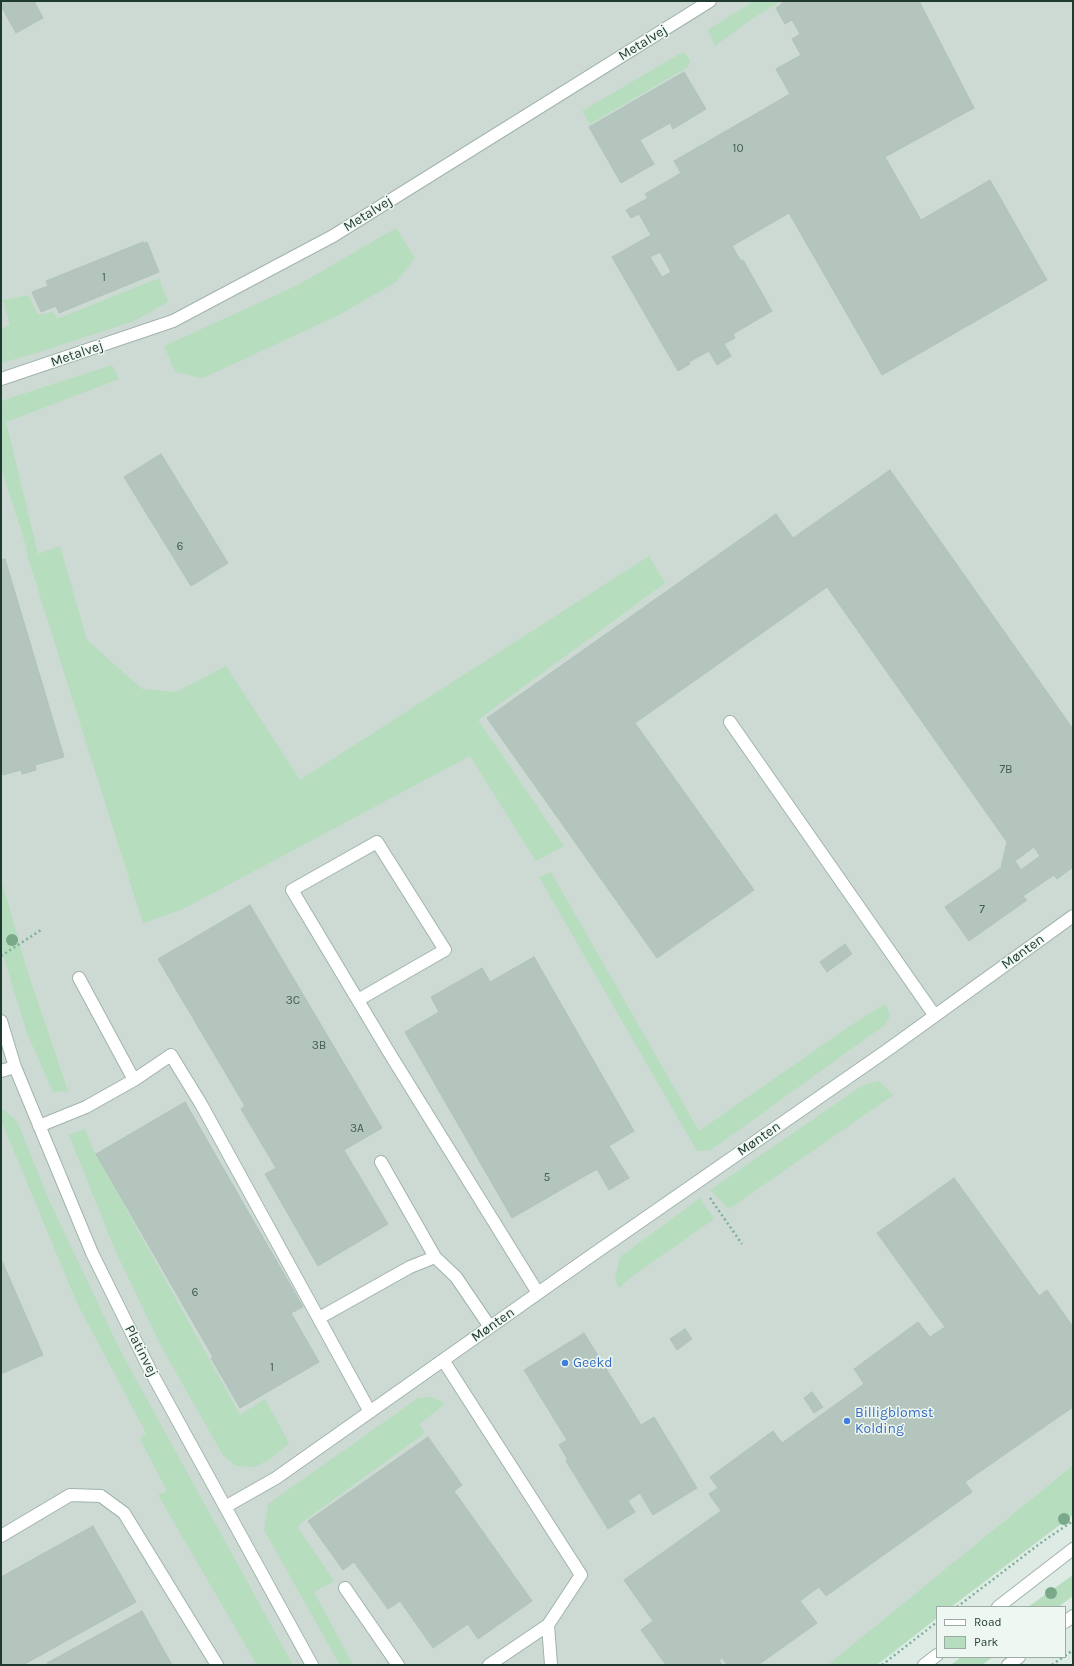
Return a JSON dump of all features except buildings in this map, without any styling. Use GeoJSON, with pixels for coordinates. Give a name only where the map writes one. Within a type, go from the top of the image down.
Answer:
{"type":"FeatureCollection","features":[{"type":"Feature","properties":{"kind":"street","name":"Metalvej"},"geometry":{"type":"LineString","coordinates":[[1,379],[173,321],[332,236],[710,1]]}},
{"type":"Feature","properties":{"kind":"street"},"geometry":{"type":"LineString","coordinates":[[730,722],[935,1016]]}},
{"type":"Feature","properties":{"kind":"street"},"geometry":{"type":"LineString","coordinates":[[358,1000],[445,950],[377,842],[292,890],[358,1000],[538,1293]]}},
{"type":"Feature","properties":{"kind":"street","name":"Mønten"},"geometry":{"type":"LineString","coordinates":[[225,1506],[276,1478],[935,1016],[1073,916]]}},
{"type":"Feature","properties":{"kind":"street"},"geometry":{"type":"LineString","coordinates":[[79,978],[134,1080]]}},
{"type":"Feature","properties":{"kind":"street","name":"Platinvej"},"geometry":{"type":"LineString","coordinates":[[1,1021],[15,1067],[96,1260],[151,1372],[312,1665]]}},
{"type":"Feature","properties":{"kind":"street"},"geometry":{"type":"LineString","coordinates":[[40,1126],[86,1107],[134,1080],[171,1055],[201,1104],[370,1412]]}},
{"type":"Feature","properties":{"kind":"street"},"geometry":{"type":"LineString","coordinates":[[1,1071],[15,1067]]}},
{"type":"Feature","properties":{"kind":"street"},"geometry":{"type":"LineString","coordinates":[[381,1162],[436,1257],[456,1277],[490,1327]]}},
{"type":"Feature","properties":{"kind":"street"},"geometry":{"type":"LineString","coordinates":[[319,1318],[410,1267],[436,1257]]}},
{"type":"Feature","properties":{"kind":"street"},"geometry":{"type":"LineString","coordinates":[[444,1360],[581,1575],[548,1625],[489,1665]]}},
{"type":"Feature","properties":{"kind":"street"},"geometry":{"type":"LineString","coordinates":[[1,1536],[70,1495],[101,1496],[124,1514],[217,1665]]}},
{"type":"Feature","properties":{"kind":"street"},"geometry":{"type":"LineString","coordinates":[[999,1606],[1073,1549]]}},
{"type":"Feature","properties":{"kind":"street"},"geometry":{"type":"LineString","coordinates":[[345,1588],[398,1665]]}},
{"type":"Feature","properties":{"kind":"street"},"geometry":{"type":"LineString","coordinates":[[548,1625],[551,1665]]}},
{"type":"Feature","properties":{"kind":"street"},"geometry":{"type":"LineString","coordinates":[[924,1665],[936,1656]]}},
{"type":"Feature","properties":{"kind":"street"},"geometry":{"type":"LineString","coordinates":[[1008,1665],[1018,1658]]}},
{"type":"Feature","properties":{"kind":"path"},"geometry":{"type":"LineString","coordinates":[[1,956],[41,930]]}},
{"type":"Feature","properties":{"kind":"path"},"geometry":{"type":"LineString","coordinates":[[698,1181],[742,1244]]}},
{"type":"Feature","properties":{"kind":"path"},"geometry":{"type":"LineString","coordinates":[[958,1606],[1042,1542],[1073,1521]]}},
{"type":"Feature","properties":{"kind":"path"},"geometry":{"type":"LineString","coordinates":[[882,1665],[936,1623]]}},
{"type":"Feature","properties":{"kind":"path"},"geometry":{"type":"LineString","coordinates":[[1052,1665],[1061,1658]]}},
{"type":"Feature","properties":{"kind":"shaded area"},"geometry":{"type":"Polygon","coordinates":[[[1,1],[1073,1],[1073,1465],[830,1665],[1,1665],[1,1]]]}},
{"type":"Feature","properties":{"kind":"green space"},"geometry":{"type":"Polygon","coordinates":[[[754,1],[781,1],[750,20],[715,46],[708,30],[754,1]]]}},
{"type":"Feature","properties":{"kind":"green space"},"geometry":{"type":"Polygon","coordinates":[[[683,52],[690,60],[688,67],[590,124],[582,111],[683,52]]]}},
{"type":"Feature","properties":{"kind":"green space"},"geometry":{"type":"Polygon","coordinates":[[[396,228],[415,258],[396,282],[337,316],[203,378],[175,372],[164,346],[298,285],[396,228]]]}},
{"type":"Feature","properties":{"kind":"green space"},"geometry":{"type":"Polygon","coordinates":[[[159,278],[168,302],[134,321],[40,352],[1,363],[1,329],[10,325],[3,300],[28,295],[38,315],[53,312],[57,319],[159,278]]]}},
{"type":"Feature","properties":{"kind":"green space"},"geometry":{"type":"Polygon","coordinates":[[[112,365],[119,379],[6,422],[38,554],[60,546],[87,640],[142,689],[176,692],[226,666],[300,780],[649,556],[665,583],[478,720],[564,846],[536,861],[470,756],[181,910],[143,923],[1,468],[1,401],[112,365]]]}},
{"type":"Feature","properties":{"kind":"green space"},"geometry":{"type":"Polygon","coordinates":[[[551,872],[699,1131],[850,1026],[885,1004],[890,1015],[886,1024],[711,1150],[697,1151],[539,877],[551,872]]]}},
{"type":"Feature","properties":{"kind":"green space"},"geometry":{"type":"Polygon","coordinates":[[[1,878],[26,967],[68,1091],[53,1092],[27,1033],[1,948],[1,878]]]}},
{"type":"Feature","properties":{"kind":"green space"},"geometry":{"type":"Polygon","coordinates":[[[879,1081],[893,1095],[729,1209],[710,1190],[863,1085],[879,1081]]]}},
{"type":"Feature","properties":{"kind":"green space"},"geometry":{"type":"Polygon","coordinates":[[[1,1108],[17,1121],[49,1200],[121,1352],[293,1665],[257,1665],[158,1495],[167,1491],[140,1439],[146,1433],[77,1303],[1,1120],[1,1108]]]}},
{"type":"Feature","properties":{"kind":"green space"},"geometry":{"type":"Polygon","coordinates":[[[85,1129],[92,1147],[240,1415],[265,1399],[289,1443],[269,1460],[254,1467],[236,1466],[223,1455],[162,1348],[115,1250],[69,1135],[85,1129]]]}},
{"type":"Feature","properties":{"kind":"green space"},"geometry":{"type":"Polygon","coordinates":[[[700,1198],[714,1219],[631,1277],[619,1288],[615,1278],[620,1257],[700,1198]]]}},
{"type":"Feature","properties":{"kind":"green space"},"geometry":{"type":"Polygon","coordinates":[[[432,1397],[445,1404],[419,1424],[425,1433],[297,1526],[334,1581],[314,1592],[353,1665],[340,1665],[264,1530],[268,1504],[418,1398],[432,1397]]]}},
{"type":"Feature","properties":{"kind":"green space"},"geometry":{"type":"Polygon","coordinates":[[[1073,1465],[1073,1515],[952,1606],[936,1606],[936,1619],[877,1665],[828,1665],[1073,1465]]]}},
{"type":"Feature","properties":{"kind":"green space"},"geometry":{"type":"Polygon","coordinates":[[[1073,1575],[1073,1596],[1059,1606],[1029,1606],[1073,1575]]]}},
{"type":"Feature","properties":{"kind":"green space"},"geometry":{"type":"Polygon","coordinates":[[[960,1658],[992,1658],[982,1665],[951,1665],[960,1658]]]}},
{"type":"Feature","properties":{"kind":"place","name":"Geekd"},"geometry":{"type":"Point","coordinates":[565,1363]}},
{"type":"Feature","properties":{"kind":"place","name":"Billigblomst Kolding"},"geometry":{"type":"Point","coordinates":[847,1421]}}]}
